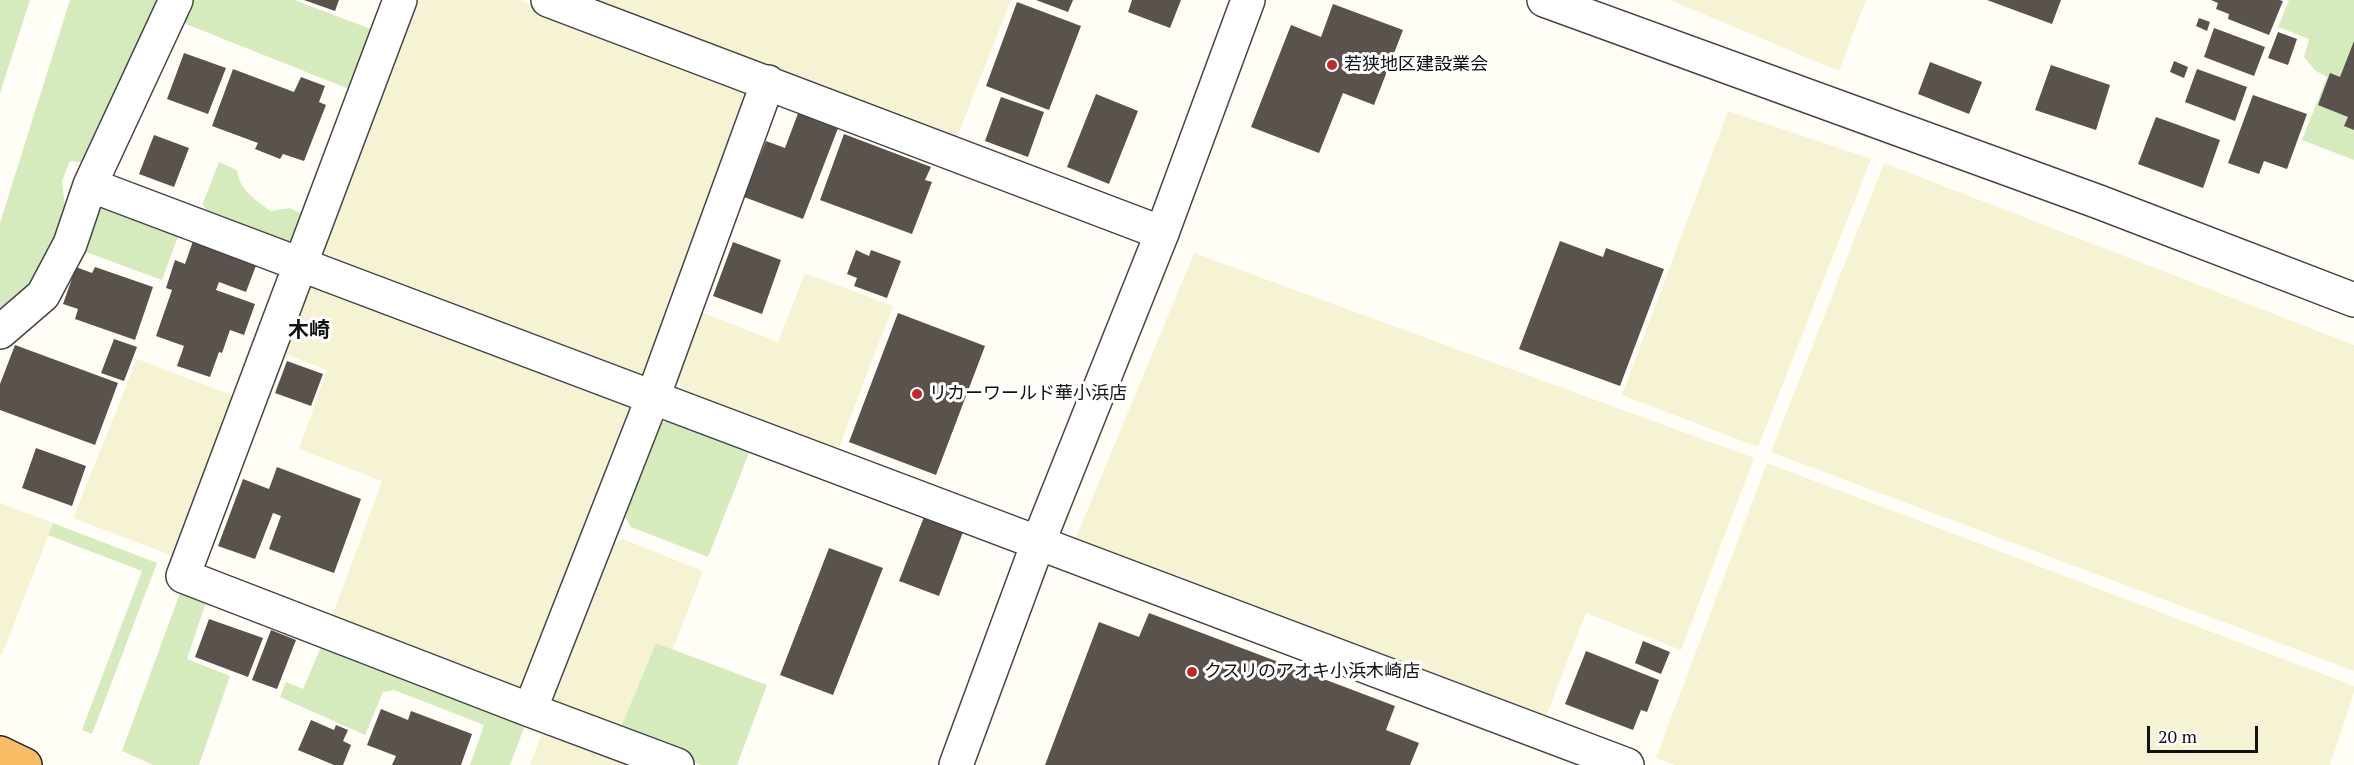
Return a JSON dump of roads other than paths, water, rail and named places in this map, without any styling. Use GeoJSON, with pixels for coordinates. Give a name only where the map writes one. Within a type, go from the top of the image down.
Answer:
{"type":"FeatureCollection","features":[{"type":"Feature","properties":{"kind":"highway"},"geometry":{"type":"LineString","coordinates":[[0,753],[25,765]]}},
{"type":"Feature","properties":{"kind":"street"},"geometry":{"type":"LineString","coordinates":[[0,332],[43,295],[69,244],[90,185],[176,0]]}},
{"type":"Feature","properties":{"kind":"street"},"geometry":{"type":"LineString","coordinates":[[400,0],[183,576],[677,765]]}},
{"type":"Feature","properties":{"kind":"street"},"geometry":{"type":"LineString","coordinates":[[548,0],[1162,233]]}},
{"type":"Feature","properties":{"kind":"street"},"geometry":{"type":"LineString","coordinates":[[956,765],[1038,543],[1162,233],[1248,0]]}},
{"type":"Feature","properties":{"kind":"street"},"geometry":{"type":"LineString","coordinates":[[1544,0],[2099,202],[2354,300]]}},
{"type":"Feature","properties":{"kind":"street"},"geometry":{"type":"LineString","coordinates":[[530,710],[653,397],[768,82]]}},
{"type":"Feature","properties":{"kind":"street"},"geometry":{"type":"LineString","coordinates":[[90,185],[1627,765]]}},
{"type":"Feature","properties":{"kind":"place","name":"若狭地区建設業会"},"geometry":{"type":"Point","coordinates":[1332,65]}},
{"type":"Feature","properties":{"kind":"place","name":"リカーワールド華小浜店"},"geometry":{"type":"Point","coordinates":[917,394]}},
{"type":"Feature","properties":{"kind":"place","name":"クスリのアオキ小浜木崎店"},"geometry":{"type":"Point","coordinates":[1192,672]}},
{"type":"Feature","properties":{"kind":"district","name":"木崎"},"geometry":{"type":"Point","coordinates":[309,331]}}]}
